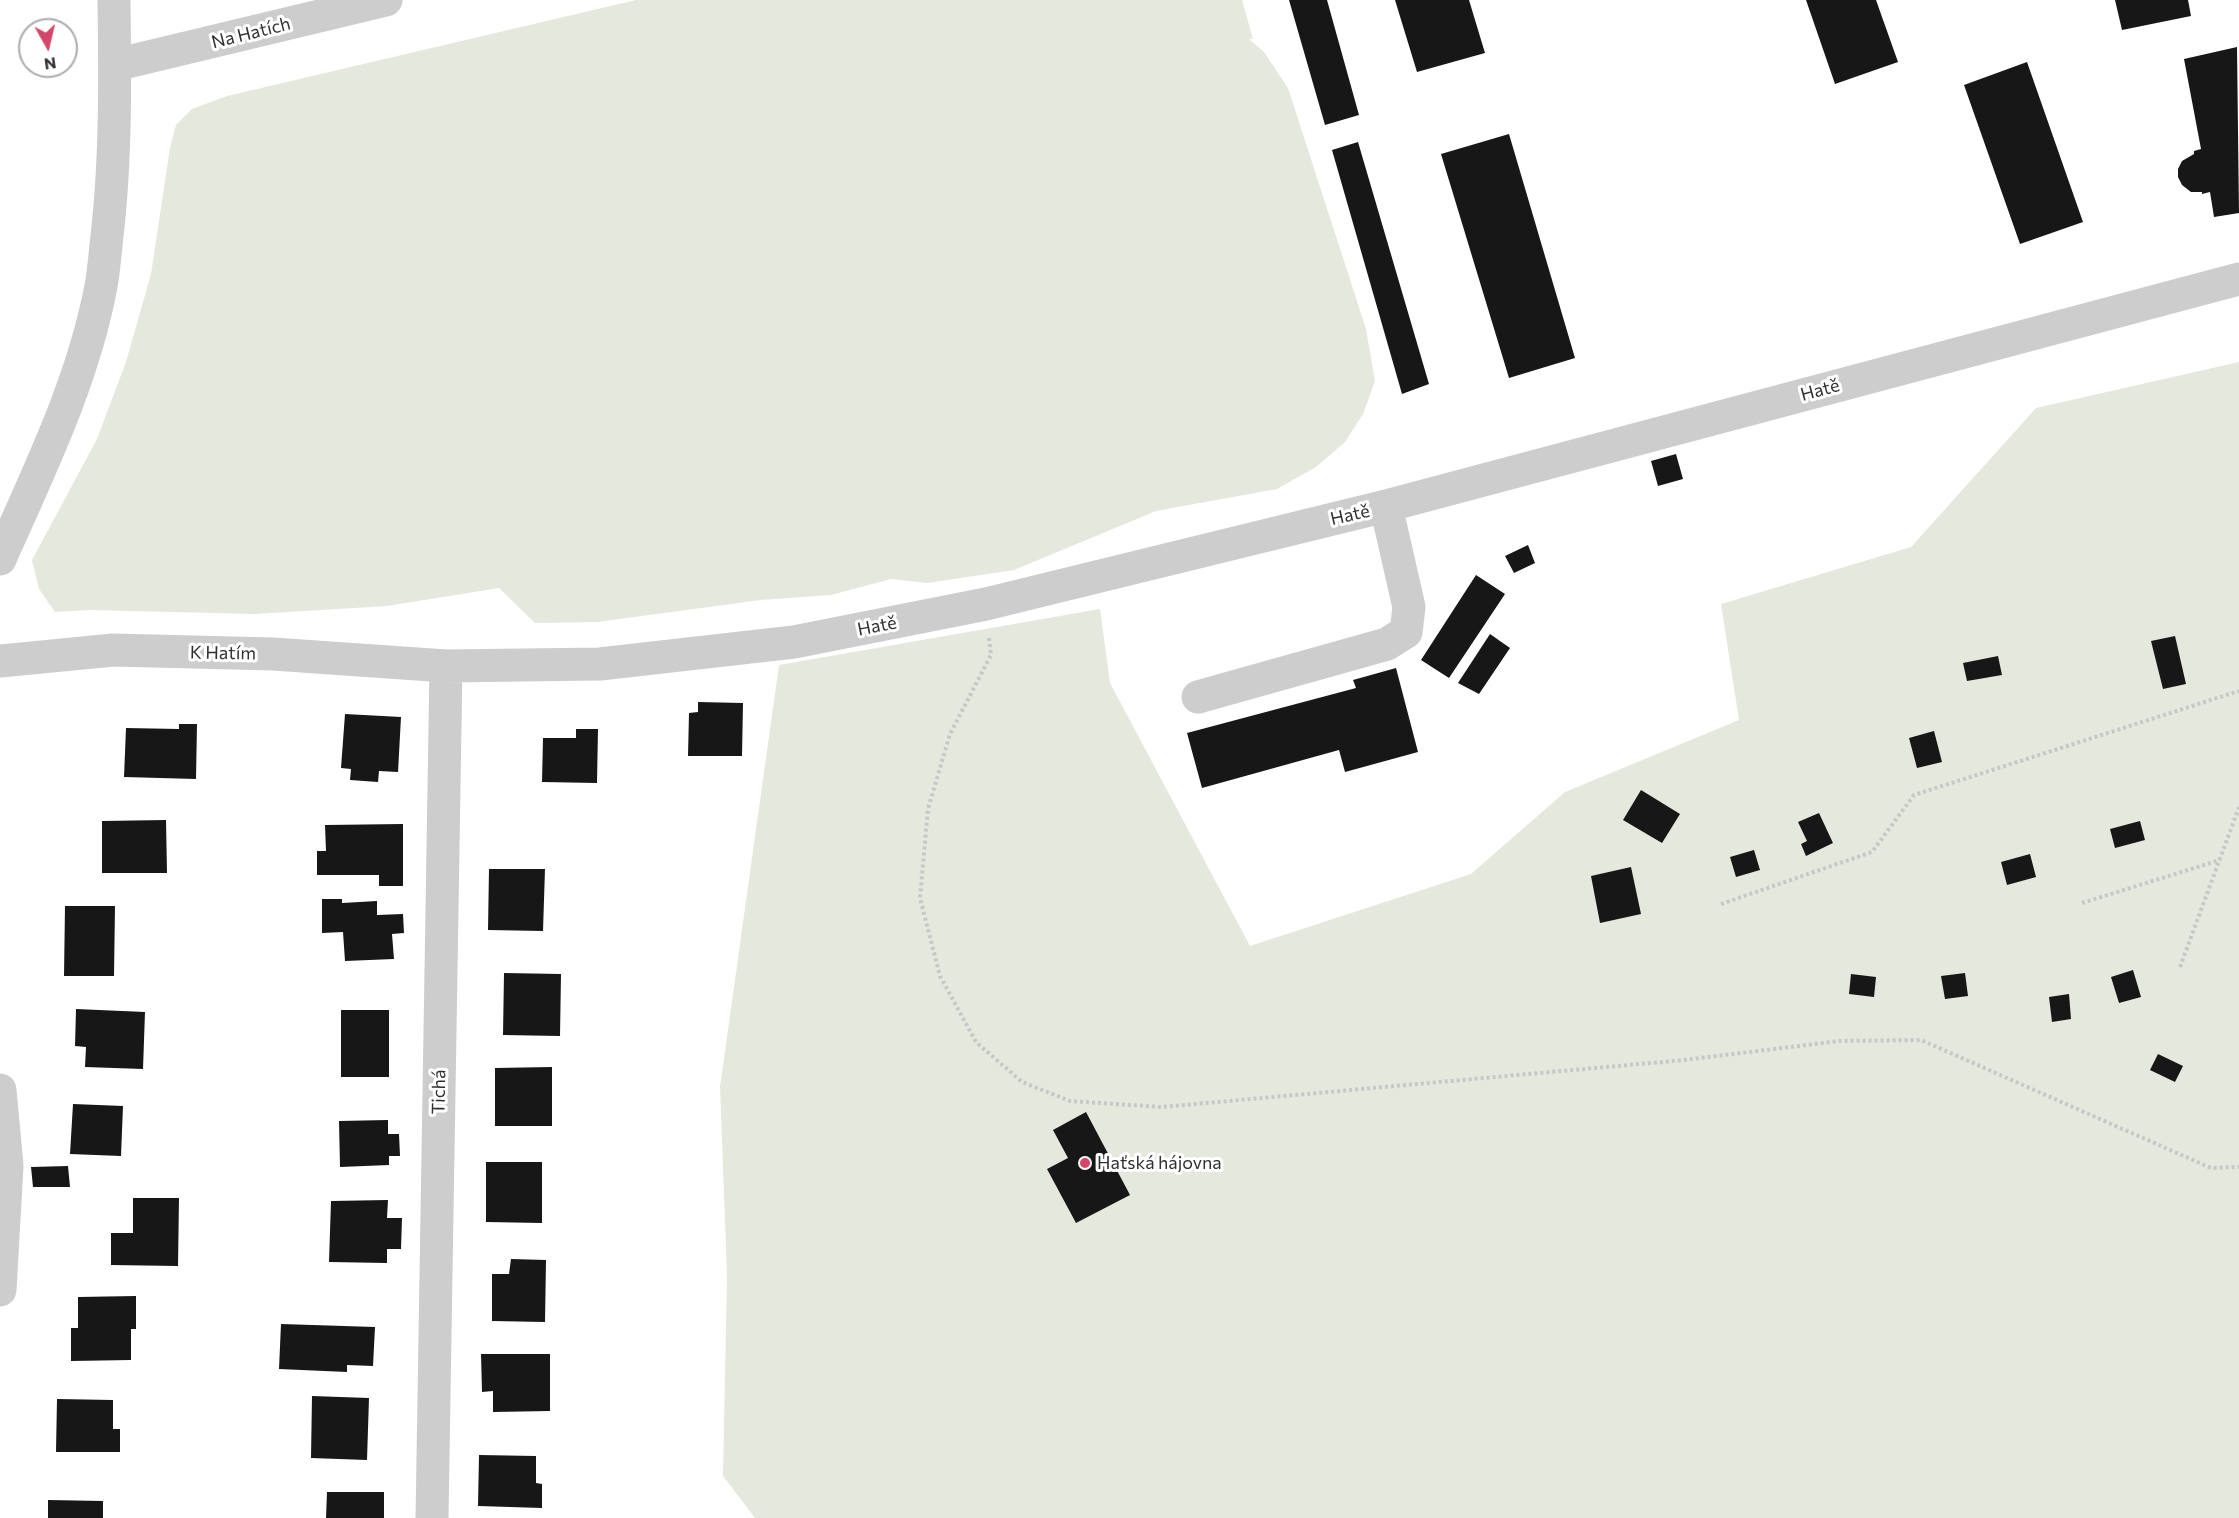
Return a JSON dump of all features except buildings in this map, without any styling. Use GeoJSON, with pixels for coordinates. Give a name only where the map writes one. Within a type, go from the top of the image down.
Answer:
{"type":"FeatureCollection","features":[{"type":"Feature","properties":{"kind":"street"},"geometry":{"type":"LineString","coordinates":[[0,559],[48,453],[75,380],[101,286],[111,199],[115,65],[114,0]]}},
{"type":"Feature","properties":{"kind":"street","name":"Na Hatích"},"geometry":{"type":"LineString","coordinates":[[115,65],[386,0]]}},
{"type":"Feature","properties":{"kind":"street","name":"Hatě"},"geometry":{"type":"LineString","coordinates":[[446,666],[600,664],[771,645],[986,604],[1386,506],[2239,279]]}},
{"type":"Feature","properties":{"kind":"street"},"geometry":{"type":"LineString","coordinates":[[1198,697],[1387,644],[1406,632],[1409,607],[1386,506]]}},
{"type":"Feature","properties":{"kind":"street","name":"K Hatím"},"geometry":{"type":"LineString","coordinates":[[0,661],[113,651],[273,654],[446,666]]}},
{"type":"Feature","properties":{"kind":"street","name":"Tichá"},"geometry":{"type":"LineString","coordinates":[[432,1518],[446,666]]}},
{"type":"Feature","properties":{"kind":"street"},"geometry":{"type":"LineString","coordinates":[[0,1090],[7,1166],[0,1290]]}},
{"type":"Feature","properties":{"kind":"path"},"geometry":{"type":"LineString","coordinates":[[986,604],[991,655],[950,734],[928,809],[920,898],[940,976],[976,1042],[1022,1082],[1070,1101],[1162,1107],[1684,1060],[1839,1041],[1922,1040],[2211,1168],[2239,1167]]}},
{"type":"Feature","properties":{"kind":"path"},"geometry":{"type":"LineString","coordinates":[[1721,904],[1872,852],[1914,795],[2239,691]]}},
{"type":"Feature","properties":{"kind":"path"},"geometry":{"type":"LineString","coordinates":[[2180,967],[2239,807]]}},
{"type":"Feature","properties":{"kind":"path"},"geometry":{"type":"LineString","coordinates":[[2082,903],[2220,860]]}},
{"type":"Feature","properties":{"kind":"shaded area"},"geometry":{"type":"Polygon","coordinates":[[[636,0],[1242,0],[1253,39],[1249,39],[1264,52],[1288,88],[1366,329],[1375,381],[1363,414],[1345,442],[1316,467],[1277,489],[1156,511],[1014,570],[927,583],[891,579],[831,595],[761,600],[597,622],[535,623],[499,588],[387,606],[255,614],[89,610],[55,612],[39,589],[32,560],[97,439],[126,362],[151,274],[170,148],[176,125],[192,109],[227,96],[636,0]]]}},
{"type":"Feature","properties":{"kind":"shaded area"},"geometry":{"type":"Polygon","coordinates":[[[2239,362],[2239,1518],[755,1518],[723,1476],[727,1275],[720,1087],[779,665],[1100,609],[1110,683],[1250,946],[1471,874],[1565,792],[1739,720],[1721,604],[1911,547],[2036,408],[2239,362]]]}},
{"type":"Feature","properties":{"kind":"place","name":"Haťská hájovna"},"geometry":{"type":"Point","coordinates":[1085,1163]}}]}
